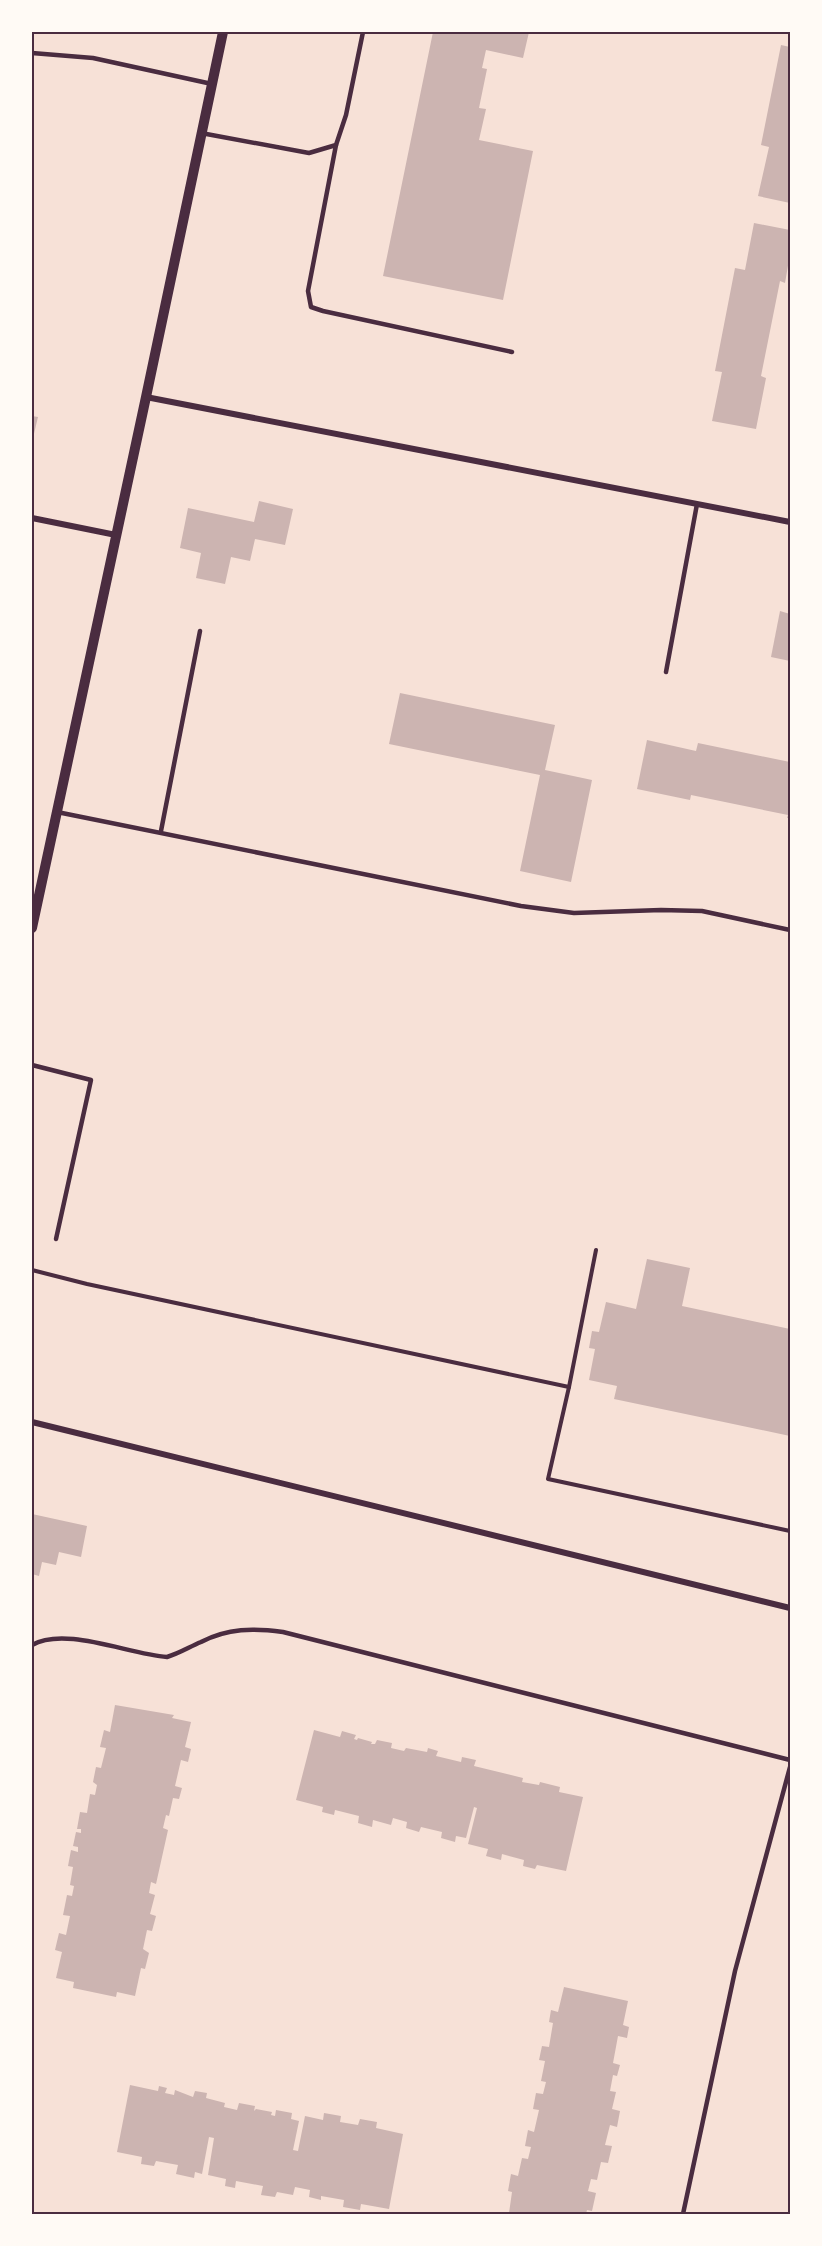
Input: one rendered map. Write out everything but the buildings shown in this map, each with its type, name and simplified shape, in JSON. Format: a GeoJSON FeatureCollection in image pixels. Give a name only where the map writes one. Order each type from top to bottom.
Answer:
{"type":"FeatureCollection","features":[{"type":"Feature","properties":{"kind":"street"},"geometry":{"type":"LineString","coordinates":[[32,928],[223,32]]}},
{"type":"Feature","properties":{"kind":"street"},"geometry":{"type":"LineString","coordinates":[[146,397],[790,522]]}},
{"type":"Feature","properties":{"kind":"street"},"geometry":{"type":"LineString","coordinates":[[32,518],[116,536]]}},
{"type":"Feature","properties":{"kind":"street"},"geometry":{"type":"LineString","coordinates":[[32,1422],[790,1608]]}},
{"type":"Feature","properties":{"kind":"lane"},"geometry":{"type":"LineString","coordinates":[[363,32],[346,116],[336,145],[308,291],[311,307],[323,312],[512,352]]}},
{"type":"Feature","properties":{"kind":"lane"},"geometry":{"type":"LineString","coordinates":[[32,53],[93,58],[212,84]]}},
{"type":"Feature","properties":{"kind":"lane"},"geometry":{"type":"LineString","coordinates":[[201,133],[309,153],[336,145]]}},
{"type":"Feature","properties":{"kind":"lane"},"geometry":{"type":"LineString","coordinates":[[666,672],[697,504]]}},
{"type":"Feature","properties":{"kind":"lane"},"geometry":{"type":"LineString","coordinates":[[161,831],[200,631]]}},
{"type":"Feature","properties":{"kind":"lane"},"geometry":{"type":"LineString","coordinates":[[57,812],[161,831],[521,906],[574,912],[702,911],[790,930]]}},
{"type":"Feature","properties":{"kind":"lane"},"geometry":{"type":"LineString","coordinates":[[32,1065],[91,1080],[56,1239]]}},
{"type":"Feature","properties":{"kind":"lane"},"geometry":{"type":"LineString","coordinates":[[32,1645],[49,1638],[68,1638],[167,1657],[182,1653],[220,1633],[238,1629],[252,1628],[283,1632],[790,1760]]}},
{"type":"Feature","properties":{"kind":"lane"},"geometry":{"type":"LineString","coordinates":[[684,2214],[735,1971],[790,1767]]}},
{"type":"Feature","properties":{"kind":"path"},"geometry":{"type":"LineString","coordinates":[[596,1250],[548,1479],[790,1531]]}},
{"type":"Feature","properties":{"kind":"path"},"geometry":{"type":"LineString","coordinates":[[32,1270],[87,1284],[569,1387]]}}]}
